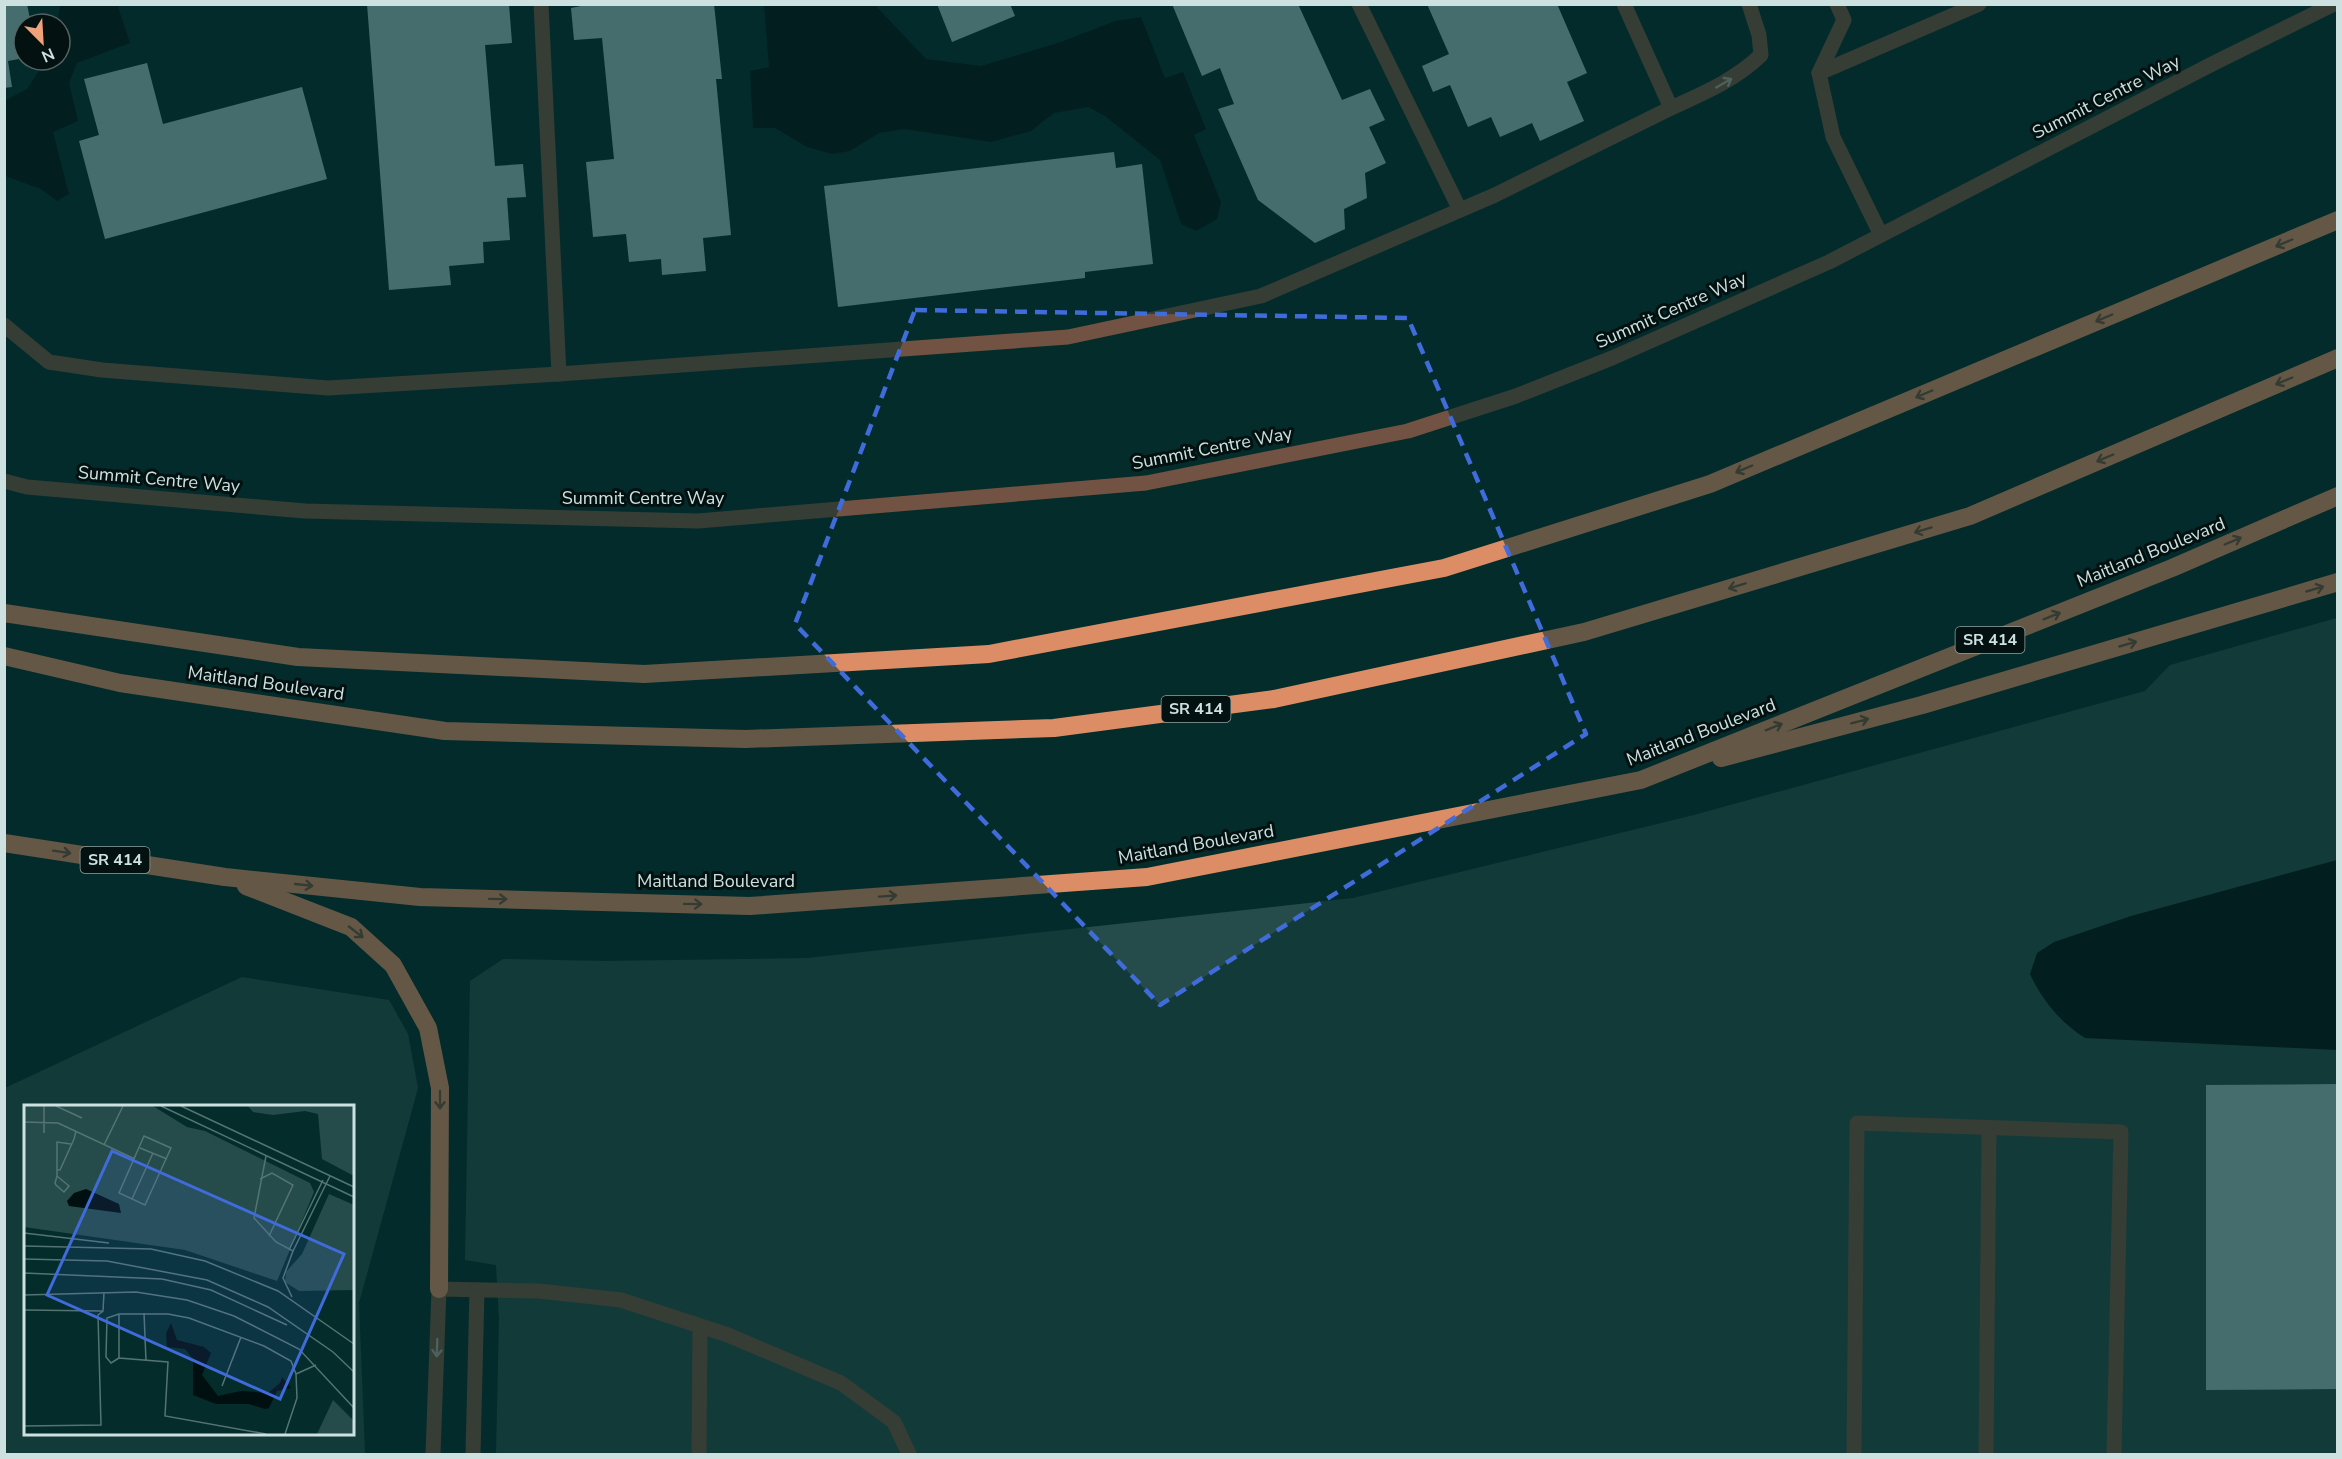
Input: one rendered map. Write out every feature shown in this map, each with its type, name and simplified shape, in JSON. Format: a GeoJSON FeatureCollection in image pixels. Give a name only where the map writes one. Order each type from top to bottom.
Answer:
{"type":"FeatureCollection","features":[{"type":"Feature","properties":{"kind":"highway"},"geometry":{"type":"LineString","coordinates":[[4,613],[298,657],[632,673],[989,654],[1444,568],[1710,484],[2337,220]]}},
{"type":"Feature","properties":{"kind":"highway","name":"Maitland Boulevard"},"geometry":{"type":"LineString","coordinates":[[4,656],[120,683],[446,731],[746,739],[1054,728],[1274,699],[1584,632],[1970,516],[2337,358]]}},
{"type":"Feature","properties":{"kind":"highway","name":"Maitland Boulevard"},"geometry":{"type":"LineString","coordinates":[[4,843],[225,877],[420,897],[762,905],[1147,877],[1641,780],[2172,568],[2337,496]]}},
{"type":"Feature","properties":{"kind":"highway"},"geometry":{"type":"LineString","coordinates":[[1641,780],[1922,705],[2337,582]]}},
{"type":"Feature","properties":{"kind":"highway"},"geometry":{"type":"LineString","coordinates":[[225,877],[351,927],[393,965],[428,1028],[440,1088],[439,1289]]}},
{"type":"Feature","properties":{"kind":"street"},"geometry":{"type":"LineString","coordinates":[[541,4],[559,374]]}},
{"type":"Feature","properties":{"kind":"street"},"geometry":{"type":"LineString","coordinates":[[1359,4],[1460,210]]}},
{"type":"Feature","properties":{"kind":"street"},"geometry":{"type":"LineString","coordinates":[[1624,4],[1671,108]]}},
{"type":"Feature","properties":{"kind":"street"},"geometry":{"type":"LineString","coordinates":[[4,325],[50,362],[102,370],[328,387],[559,374],[1068,338],[1261,296],[1460,210],[1671,108],[1746,70],[1761,55],[1759,35],[1749,4]]}},
{"type":"Feature","properties":{"kind":"street"},"geometry":{"type":"LineString","coordinates":[[1837,4],[1844,20],[1819,73],[1833,137],[1881,235]]}},
{"type":"Feature","properties":{"kind":"street"},"geometry":{"type":"LineString","coordinates":[[1819,73],[1979,4]]}},
{"type":"Feature","properties":{"kind":"street","name":"Summit Centre Way"},"geometry":{"type":"LineString","coordinates":[[4,481],[27,487],[305,511],[698,521],[1146,483],[1408,431],[1516,396],[1612,358],[1829,262],[2334,4]]}},
{"type":"Feature","properties":{"kind":"street"},"geometry":{"type":"LineString","coordinates":[[1854,1455],[1857,1123],[2121,1132],[2114,1455]]}},
{"type":"Feature","properties":{"kind":"street"},"geometry":{"type":"LineString","coordinates":[[1986,1455],[1989,1128]]}},
{"type":"Feature","properties":{"kind":"street"},"geometry":{"type":"LineString","coordinates":[[433,1455],[439,1289],[539,1291],[621,1300],[700,1326],[841,1383],[894,1422],[909,1455]]}},
{"type":"Feature","properties":{"kind":"street"},"geometry":{"type":"LineString","coordinates":[[473,1455],[477,1290]]}},
{"type":"Feature","properties":{"kind":"street"},"geometry":{"type":"LineString","coordinates":[[699,1455],[700,1326]]}},
{"type":"Feature","properties":{"kind":"highlighted area"},"geometry":{"type":"Polygon","coordinates":[[[915,310],[1408,318],[1586,734],[1160,1005],[795,624],[915,310]]]}},
{"type":"Feature","properties":{"kind":"shaded area"},"geometry":{"type":"Polygon","coordinates":[[[60,5],[122,5],[118,7],[130,43],[77,63],[69,83],[78,121],[53,132],[69,194],[57,201],[41,189],[5,176],[4,101],[27,89],[38,72],[72,72],[72,12],[59,12],[60,5]]]}},
{"type":"Feature","properties":{"kind":"shaded area"},"geometry":{"type":"Polygon","coordinates":[[[764,5],[875,5],[926,59],[981,66],[1061,42],[1115,21],[1141,17],[1165,78],[1183,72],[1206,129],[1194,135],[1221,202],[1217,219],[1196,231],[1181,224],[1160,160],[1105,116],[1088,107],[1054,113],[1031,131],[991,142],[904,129],[879,133],[850,151],[832,154],[807,147],[775,128],[753,128],[750,71],[769,67],[764,5]]]}},
{"type":"Feature","properties":{"kind":"shaded area"},"geometry":{"type":"Polygon","coordinates":[[[2337,618],[2337,1454],[496,1454],[499,1319],[496,1265],[465,1260],[470,981],[503,959],[604,961],[808,958],[1353,898],[1694,815],[2145,691],[2170,665],[2337,618]]]}},
{"type":"Feature","properties":{"kind":"shaded area"},"geometry":{"type":"Polygon","coordinates":[[[2337,860],[2337,1050],[2085,1038],[2053,1010],[2040,993],[2030,974],[2037,953],[2054,942],[2131,916],[2337,860]]]}},
{"type":"Feature","properties":{"kind":"shaded area"},"geometry":{"type":"Polygon","coordinates":[[[242,977],[389,1000],[408,1034],[418,1088],[359,1303],[365,1454],[5,1454],[5,1088],[242,977]]]}},
{"type":"Feature","properties":{"kind":"building"},"geometry":{"type":"Polygon","coordinates":[[[4,4],[27,4],[29,12],[12,12],[12,60],[8,61],[12,87],[4,88],[4,4]]]}},
{"type":"Feature","properties":{"kind":"building"},"geometry":{"type":"Polygon","coordinates":[[[367,4],[509,4],[512,43],[485,45],[495,166],[523,164],[526,197],[507,198],[510,240],[483,242],[484,263],[449,266],[451,285],[389,290],[367,4]]]}},
{"type":"Feature","properties":{"kind":"building"},"geometry":{"type":"Polygon","coordinates":[[[591,4],[714,4],[722,79],[716,79],[731,235],[703,238],[706,271],[662,275],[661,259],[629,262],[626,234],[593,237],[586,162],[614,159],[602,38],[574,40],[571,8],[591,4]]]}},
{"type":"Feature","properties":{"kind":"building"},"geometry":{"type":"Polygon","coordinates":[[[937,4],[1010,4],[1015,16],[952,42],[937,4]]]}},
{"type":"Feature","properties":{"kind":"building"},"geometry":{"type":"Polygon","coordinates":[[[1172,4],[1298,4],[1342,100],[1370,89],[1385,120],[1369,127],[1386,163],[1365,173],[1367,198],[1344,209],[1345,229],[1315,243],[1258,200],[1218,109],[1234,104],[1220,68],[1202,76],[1172,4]]]}},
{"type":"Feature","properties":{"kind":"building"},"geometry":{"type":"Polygon","coordinates":[[[1427,4],[1557,4],[1587,73],[1567,82],[1584,121],[1540,141],[1532,123],[1500,137],[1491,117],[1468,127],[1450,85],[1433,92],[1422,66],[1449,54],[1427,4]]]}},
{"type":"Feature","properties":{"kind":"building"},"geometry":{"type":"Polygon","coordinates":[[[147,63],[163,124],[302,87],[327,179],[105,239],[79,141],[99,135],[84,79],[147,63]]]}},
{"type":"Feature","properties":{"kind":"building"},"geometry":{"type":"Polygon","coordinates":[[[1114,152],[1116,168],[1142,164],[1153,264],[1085,272],[1085,278],[838,307],[824,186],[1114,152]]]}},
{"type":"Feature","properties":{"kind":"building"},"geometry":{"type":"Polygon","coordinates":[[[2338,1084],[2338,1389],[2206,1390],[2206,1085],[2338,1084]]]}}]}
